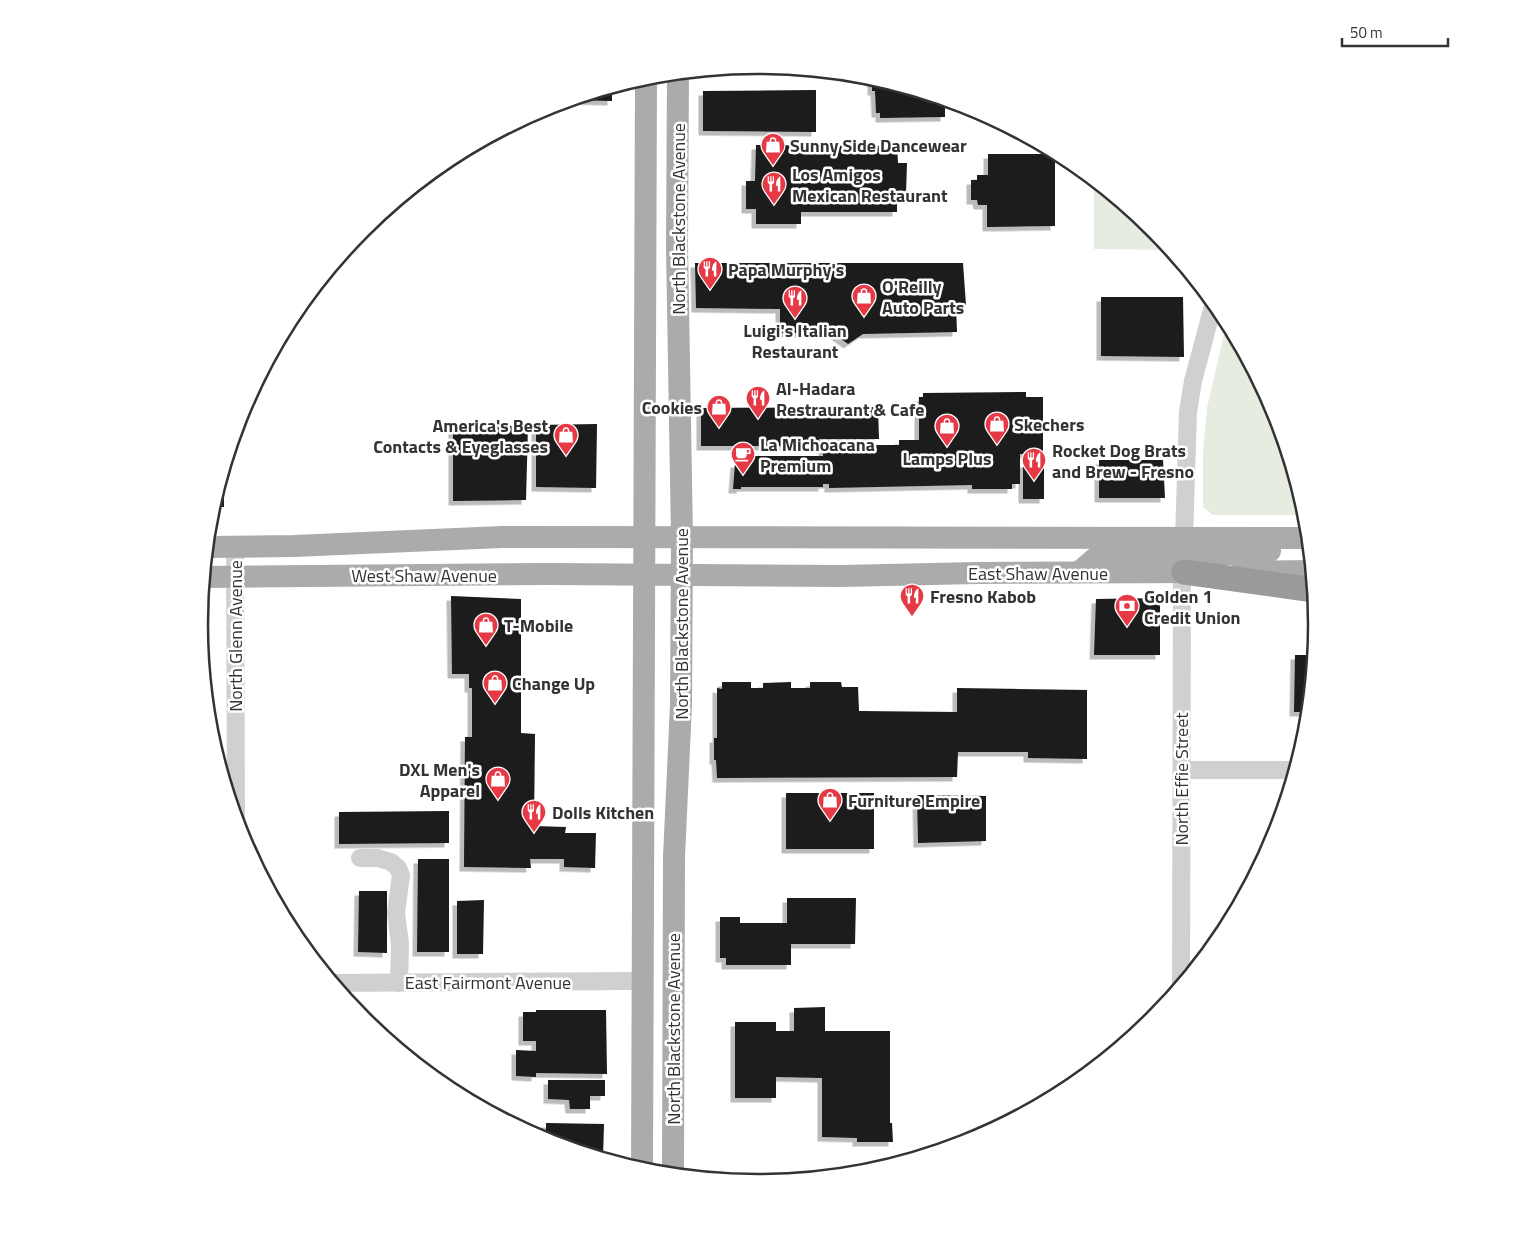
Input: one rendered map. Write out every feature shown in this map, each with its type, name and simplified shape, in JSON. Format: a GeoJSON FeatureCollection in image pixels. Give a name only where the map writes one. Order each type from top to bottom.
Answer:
{"type":"FeatureCollection","features":[{"type":"Feature","properties":{"kind":"highway"},"geometry":{"type":"LineString","coordinates":[[1183,572],[1308,589]]}},
{"type":"Feature","properties":{"kind":"main road","name":"North Blackstone Avenue"},"geometry":{"type":"LineString","coordinates":[[673,1168],[674,857],[681,705],[682,574],[677,246],[678,80]]}},
{"type":"Feature","properties":{"kind":"main road","name":"North Blackstone Avenue"},"geometry":{"type":"LineString","coordinates":[[642,1162],[646,85]]}},
{"type":"Feature","properties":{"kind":"main road","name":"West Shaw Avenue"},"geometry":{"type":"LineString","coordinates":[[214,547],[341,544],[465,538],[644,538]]}},
{"type":"Feature","properties":{"kind":"main road","name":"East Shaw Avenue"},"geometry":{"type":"LineString","coordinates":[[644,538],[1302,538]]}},
{"type":"Feature","properties":{"kind":"main road"},"geometry":{"type":"LineString","coordinates":[[1079,572],[1098,556],[1176,554],[1184,539]]}},
{"type":"Feature","properties":{"kind":"main road"},"geometry":{"type":"LineString","coordinates":[[1183,572],[1186,563],[1200,555],[1246,554],[1303,547]]}},
{"type":"Feature","properties":{"kind":"main road","name":"East Shaw Avenue"},"geometry":{"type":"LineString","coordinates":[[644,575],[841,576],[1306,571]]}},
{"type":"Feature","properties":{"kind":"main road","name":"West Shaw Avenue"},"geometry":{"type":"LineString","coordinates":[[210,577],[644,575]]}},
{"type":"Feature","properties":{"kind":"main road"},"geometry":{"type":"LineString","coordinates":[[643,803],[657,831],[657,965],[660,973],[674,980]]}},
{"type":"Feature","properties":{"kind":"main road"},"geometry":{"type":"LineString","coordinates":[[642,981],[653,989],[658,999],[659,1083],[673,1100]]}},
{"type":"Feature","properties":{"kind":"street"},"geometry":{"type":"LineString","coordinates":[[1184,539],[1188,412],[1192,381],[1211,312]]}},
{"type":"Feature","properties":{"kind":"street","name":"North Glenn Avenue"},"geometry":{"type":"LineString","coordinates":[[235,546],[236,797]]}},
{"type":"Feature","properties":{"kind":"street","name":"North Effie Street"},"geometry":{"type":"LineString","coordinates":[[1180,977],[1183,572]]}},
{"type":"Feature","properties":{"kind":"street"},"geometry":{"type":"LineString","coordinates":[[1182,770],[1289,770]]}},
{"type":"Feature","properties":{"kind":"street"},"geometry":{"type":"LineString","coordinates":[[360,858],[378,858],[391,862],[398,868],[401,875],[396,913],[400,944],[399,983]]}},
{"type":"Feature","properties":{"kind":"street","name":"East Fairmont Avenue"},"geometry":{"type":"LineString","coordinates":[[342,983],[642,981]]}},
{"type":"Feature","properties":{"kind":"shaded area"},"geometry":{"type":"Polygon","coordinates":[[[1094,188],[1121,210],[1162,250],[1094,249],[1094,188]]]}},
{"type":"Feature","properties":{"kind":"shaded area"},"geometry":{"type":"Polygon","coordinates":[[[1225,332],[1252,381],[1267,413],[1280,447],[1298,515],[1213,515],[1203,507],[1203,453],[1207,408],[1225,332]]]}},
{"type":"Feature","properties":{"kind":"building"},"geometry":{"type":"Polygon","coordinates":[[[872,85],[935,103],[945,107],[945,117],[880,118],[880,113],[876,113],[875,91],[872,91],[872,85]]]}},
{"type":"Feature","properties":{"kind":"building"},"geometry":{"type":"Polygon","coordinates":[[[816,90],[816,132],[703,131],[703,91],[816,90]]]}},
{"type":"Feature","properties":{"kind":"building"},"geometry":{"type":"Polygon","coordinates":[[[612,93],[612,101],[590,100],[612,93]]]}},
{"type":"Feature","properties":{"kind":"building"},"geometry":{"type":"Polygon","coordinates":[[[756,145],[897,146],[898,163],[907,163],[906,194],[897,194],[897,212],[801,212],[801,224],[756,224],[756,209],[746,209],[746,181],[755,181],[756,145]]]}},
{"type":"Feature","properties":{"kind":"building"},"geometry":{"type":"Polygon","coordinates":[[[988,154],[1045,154],[1055,160],[1055,226],[987,227],[987,205],[978,205],[977,200],[971,200],[971,180],[977,180],[977,175],[988,175],[988,154]]]}},
{"type":"Feature","properties":{"kind":"building"},"geometry":{"type":"Polygon","coordinates":[[[695,263],[963,263],[966,305],[956,306],[957,332],[863,334],[848,344],[833,333],[780,333],[780,309],[696,308],[695,263]]]}},
{"type":"Feature","properties":{"kind":"building"},"geometry":{"type":"Polygon","coordinates":[[[1101,297],[1183,297],[1184,357],[1101,356],[1101,297]]]}},
{"type":"Feature","properties":{"kind":"building"},"geometry":{"type":"Polygon","coordinates":[[[1026,392],[1026,397],[1043,397],[1043,454],[1020,454],[1020,484],[1012,484],[1012,489],[972,489],[972,485],[829,488],[829,484],[823,484],[823,487],[741,487],[741,489],[733,489],[735,463],[741,463],[741,456],[823,456],[823,445],[899,445],[899,440],[919,440],[919,397],[923,397],[923,393],[1026,392]]]}},
{"type":"Feature","properties":{"kind":"building"},"geometry":{"type":"Polygon","coordinates":[[[878,407],[879,439],[819,439],[819,446],[701,446],[701,408],[878,407]]]}},
{"type":"Feature","properties":{"kind":"building","name":"America's Best Contacts & Eyeglasses"},"geometry":{"type":"Polygon","coordinates":[[[597,424],[596,488],[536,487],[536,425],[597,424]]]}},
{"type":"Feature","properties":{"kind":"building"},"geometry":{"type":"Polygon","coordinates":[[[453,425],[528,426],[526,500],[453,501],[453,425]]]}},
{"type":"Feature","properties":{"kind":"building"},"geometry":{"type":"Polygon","coordinates":[[[1099,460],[1163,460],[1165,498],[1099,498],[1099,460]]]}},
{"type":"Feature","properties":{"kind":"building"},"geometry":{"type":"Polygon","coordinates":[[[1023,463],[1044,463],[1044,499],[1023,499],[1023,463]]]}},
{"type":"Feature","properties":{"kind":"building"},"geometry":{"type":"Polygon","coordinates":[[[224,495],[224,507],[221,507],[224,495]]]}},
{"type":"Feature","properties":{"kind":"building"},"geometry":{"type":"Polygon","coordinates":[[[451,596],[521,599],[521,733],[535,734],[534,826],[566,827],[565,833],[596,833],[595,868],[564,867],[564,859],[530,859],[531,868],[464,867],[465,737],[472,737],[472,688],[469,688],[469,674],[452,674],[451,596]]]}},
{"type":"Feature","properties":{"kind":"building","name":"Golden 1 Credit Union"},"geometry":{"type":"Polygon","coordinates":[[[1160,598],[1160,655],[1094,655],[1096,599],[1160,598]]]}},
{"type":"Feature","properties":{"kind":"building"},"geometry":{"type":"Polygon","coordinates":[[[1295,655],[1308,655],[1301,712],[1294,712],[1295,655]]]}},
{"type":"Feature","properties":{"kind":"building"},"geometry":{"type":"Polygon","coordinates":[[[722,682],[751,682],[751,688],[763,688],[763,683],[791,682],[791,688],[810,688],[810,682],[841,682],[842,687],[858,687],[859,711],[957,712],[957,688],[1087,690],[1087,759],[1028,758],[1028,752],[958,752],[957,777],[717,778],[716,760],[714,760],[714,738],[717,738],[717,688],[722,689],[722,682]]]}},
{"type":"Feature","properties":{"kind":"building","name":"Furniture Empire"},"geometry":{"type":"Polygon","coordinates":[[[786,793],[874,793],[874,849],[786,849],[786,793]]]}},
{"type":"Feature","properties":{"kind":"building"},"geometry":{"type":"Polygon","coordinates":[[[917,795],[986,796],[986,841],[918,843],[917,795]]]}},
{"type":"Feature","properties":{"kind":"building"},"geometry":{"type":"Polygon","coordinates":[[[449,811],[449,843],[339,844],[339,812],[449,811]]]}},
{"type":"Feature","properties":{"kind":"building"},"geometry":{"type":"Polygon","coordinates":[[[418,859],[449,859],[449,952],[417,952],[418,859]]]}},
{"type":"Feature","properties":{"kind":"building"},"geometry":{"type":"Polygon","coordinates":[[[359,891],[387,891],[387,953],[358,952],[359,891]]]}},
{"type":"Feature","properties":{"kind":"building"},"geometry":{"type":"Polygon","coordinates":[[[787,898],[856,898],[855,944],[791,944],[791,965],[726,965],[726,958],[720,958],[720,917],[740,917],[740,923],[787,923],[787,898]]]}},
{"type":"Feature","properties":{"kind":"building"},"geometry":{"type":"Polygon","coordinates":[[[484,900],[483,954],[457,954],[457,901],[484,900]]]}},
{"type":"Feature","properties":{"kind":"building"},"geometry":{"type":"Polygon","coordinates":[[[825,1007],[825,1031],[890,1031],[890,1123],[892,1123],[893,1142],[857,1142],[857,1138],[822,1137],[822,1078],[776,1077],[776,1098],[735,1098],[735,1022],[776,1022],[776,1031],[794,1031],[794,1008],[825,1007]]]}},
{"type":"Feature","properties":{"kind":"building"},"geometry":{"type":"Polygon","coordinates":[[[536,1010],[606,1010],[607,1074],[536,1073],[536,1077],[516,1076],[516,1050],[536,1051],[536,1041],[523,1041],[523,1012],[536,1012],[536,1010]]]}},
{"type":"Feature","properties":{"kind":"building"},"geometry":{"type":"Polygon","coordinates":[[[548,1080],[605,1080],[605,1096],[590,1096],[590,1109],[570,1109],[569,1100],[548,1099],[548,1080]]]}},
{"type":"Feature","properties":{"kind":"building"},"geometry":{"type":"Polygon","coordinates":[[[546,1123],[604,1124],[603,1152],[582,1145],[546,1131],[546,1123]]]}},
{"type":"Feature","properties":{"kind":"place","name":"Sunny Side Dancewear"},"geometry":{"type":"Point","coordinates":[773,166]}},
{"type":"Feature","properties":{"kind":"place","name":"Los Amigos Mexican Restaurant"},"geometry":{"type":"Point","coordinates":[774,205]}},
{"type":"Feature","properties":{"kind":"place","name":"Papa Murphy's"},"geometry":{"type":"Point","coordinates":[710,290]}},
{"type":"Feature","properties":{"kind":"place","name":"O'Reilly Auto Parts"},"geometry":{"type":"Point","coordinates":[864,317]}},
{"type":"Feature","properties":{"kind":"place","name":"Luigi's Italian Restaurant"},"geometry":{"type":"Point","coordinates":[795,319]}},
{"type":"Feature","properties":{"kind":"place","name":"Al-Hadara Restraurant & Cafe"},"geometry":{"type":"Point","coordinates":[758,419]}},
{"type":"Feature","properties":{"kind":"place","name":"Cookies"},"geometry":{"type":"Point","coordinates":[719,428]}},
{"type":"Feature","properties":{"kind":"place","name":"Skechers"},"geometry":{"type":"Point","coordinates":[997,445]}},
{"type":"Feature","properties":{"kind":"place","name":"Lamps Plus"},"geometry":{"type":"Point","coordinates":[947,447]}},
{"type":"Feature","properties":{"kind":"place","name":"America's Best Contacts & Eyeglasses"},"geometry":{"type":"Point","coordinates":[566,456]}},
{"type":"Feature","properties":{"kind":"place","name":"La Michoacana Premium"},"geometry":{"type":"Point","coordinates":[743,475]}},
{"type":"Feature","properties":{"kind":"place","name":"Rocket Dog Brats and Brew - Fresno"},"geometry":{"type":"Point","coordinates":[1034,481]}},
{"type":"Feature","properties":{"kind":"place","name":"Fresno Kabob"},"geometry":{"type":"Point","coordinates":[912,617]}},
{"type":"Feature","properties":{"kind":"place","name":"Golden 1 Credit Union"},"geometry":{"type":"Point","coordinates":[1127,627]}},
{"type":"Feature","properties":{"kind":"place","name":"T-Mobile"},"geometry":{"type":"Point","coordinates":[486,646]}},
{"type":"Feature","properties":{"kind":"place","name":"Change Up"},"geometry":{"type":"Point","coordinates":[495,704]}},
{"type":"Feature","properties":{"kind":"place","name":"DXL Men's Apparel"},"geometry":{"type":"Point","coordinates":[498,800]}},
{"type":"Feature","properties":{"kind":"place","name":"Furniture Empire"},"geometry":{"type":"Point","coordinates":[830,821]}},
{"type":"Feature","properties":{"kind":"place","name":"Dolls Kitchen"},"geometry":{"type":"Point","coordinates":[534,833]}}]}
